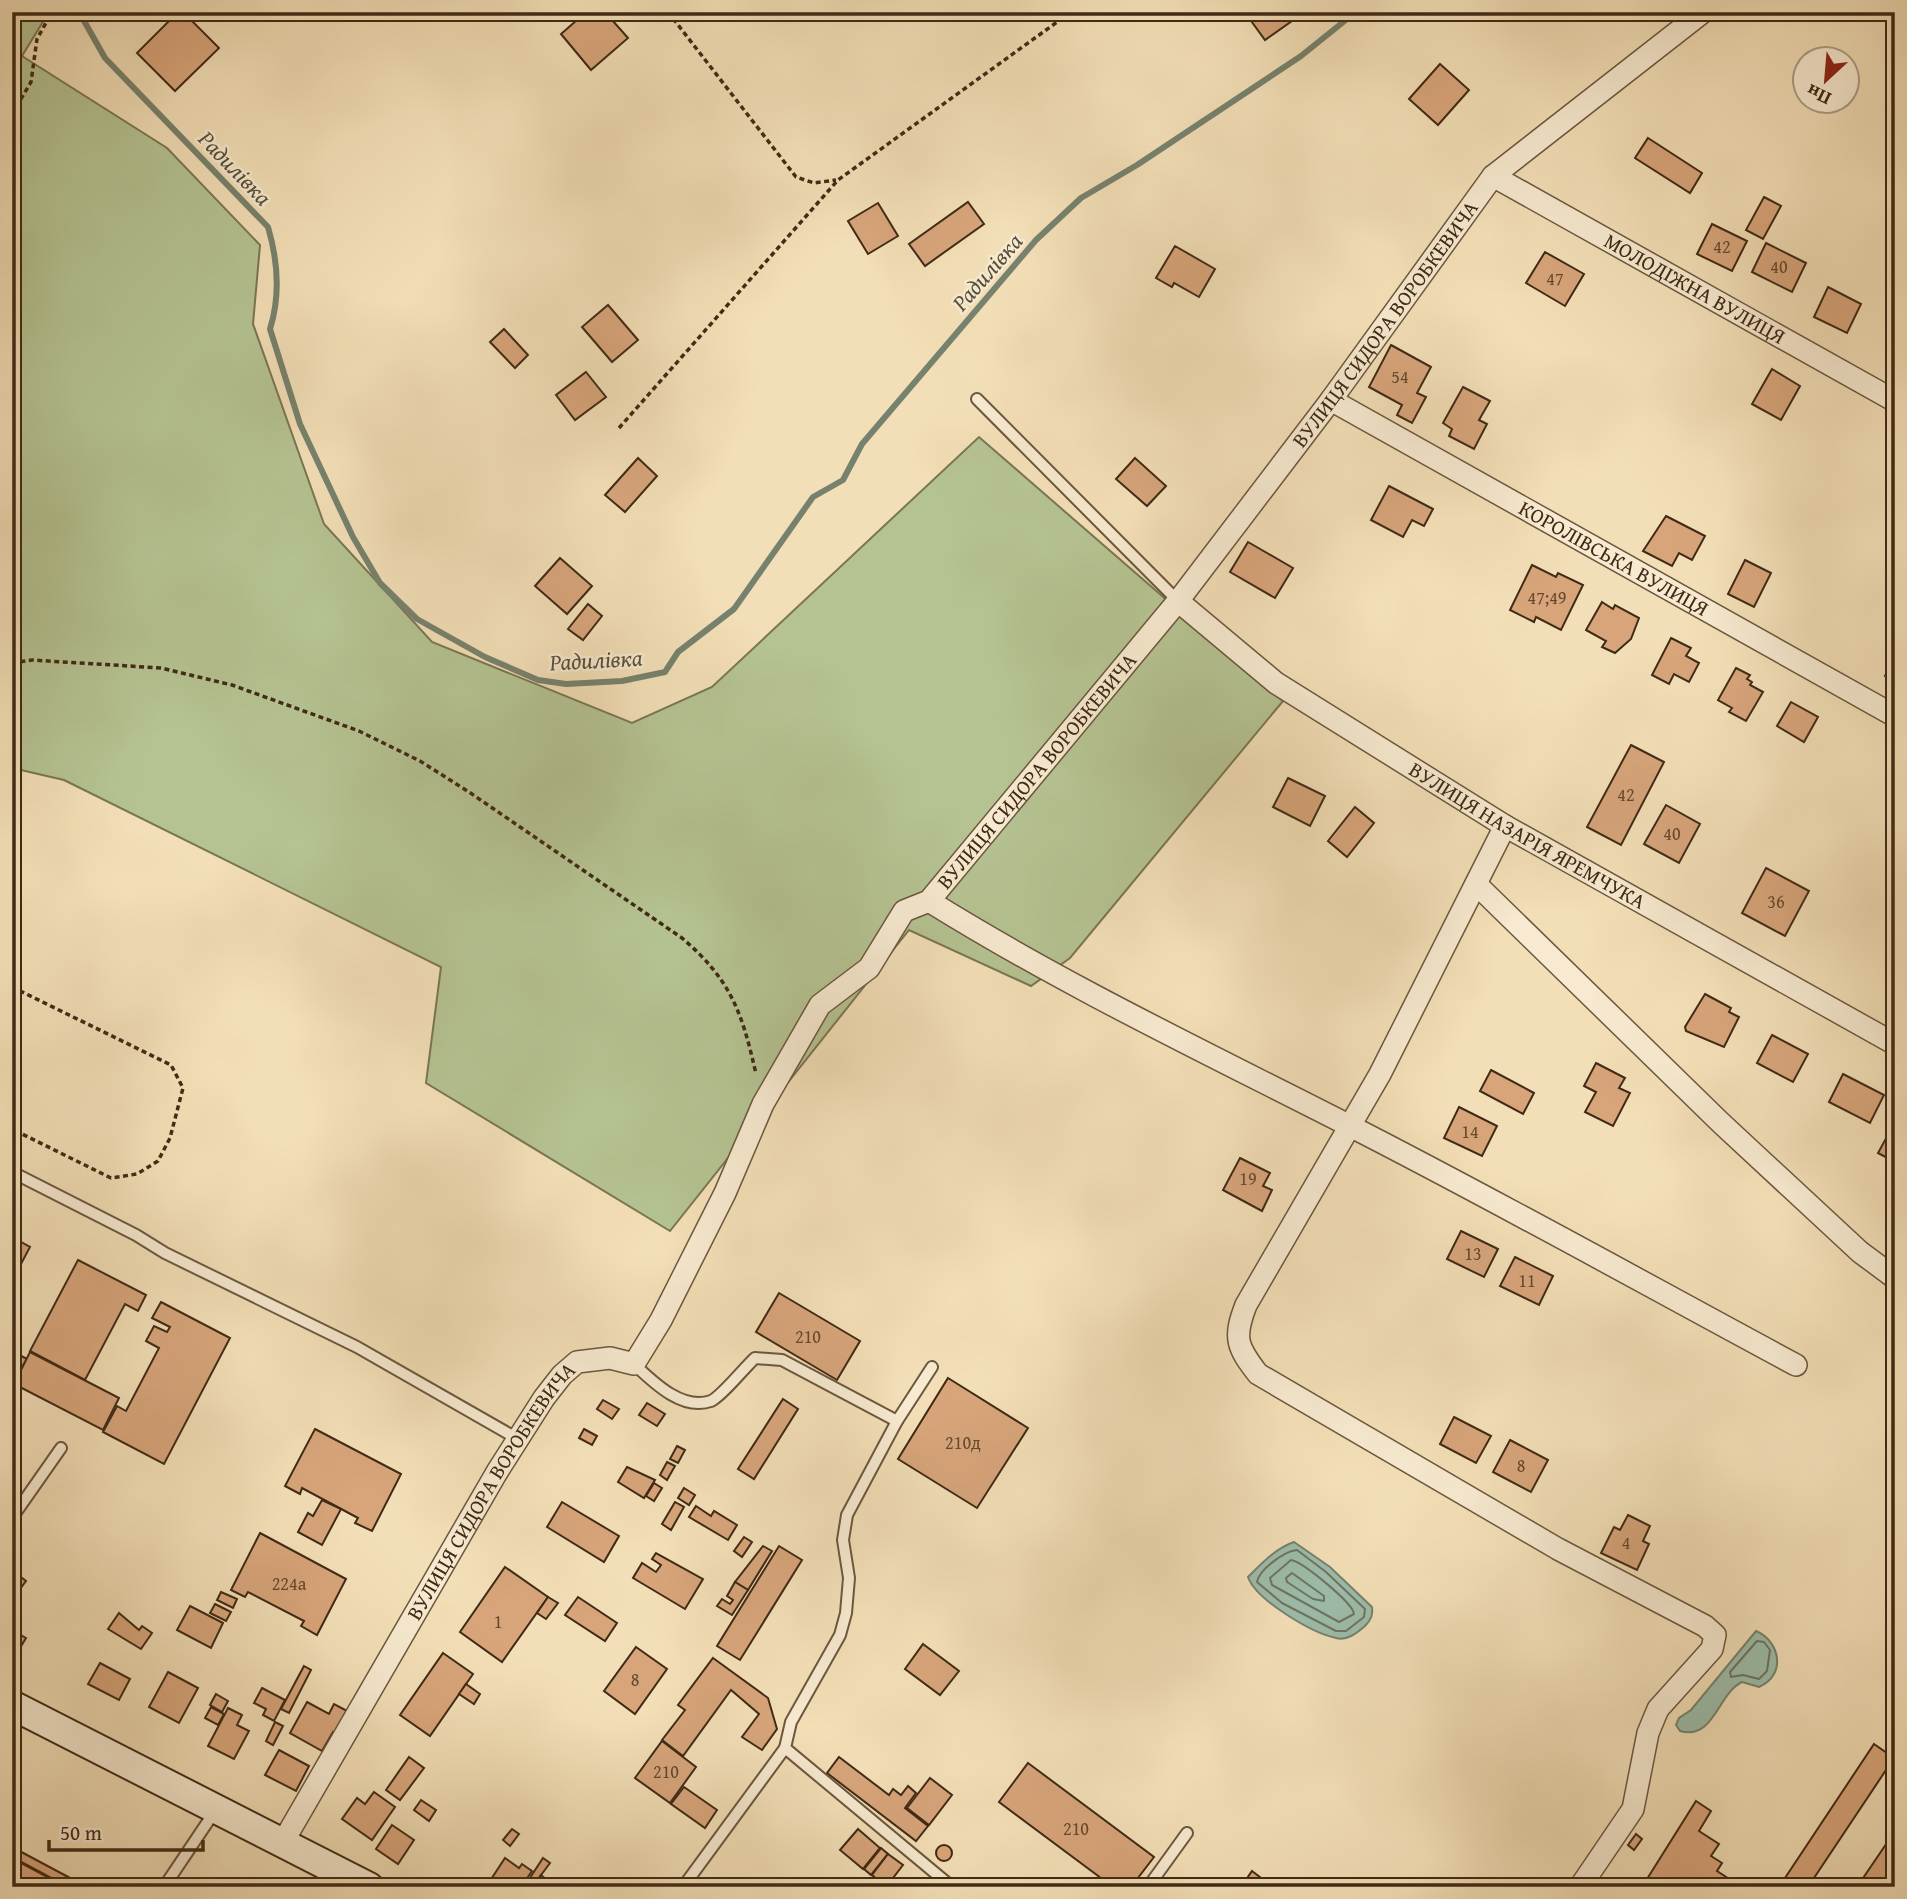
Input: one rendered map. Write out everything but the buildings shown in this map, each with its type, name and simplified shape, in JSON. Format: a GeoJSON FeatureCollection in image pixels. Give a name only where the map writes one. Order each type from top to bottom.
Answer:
{"type":"FeatureCollection","features":[{"type":"Feature","properties":{"kind":"main road"},"geometry":{"type":"LineString","coordinates":[[14,1708],[217,1808],[369,1887]]}},
{"type":"Feature","properties":{"kind":"street","name":"ВУЛИЦЯ СИДОРА ВОРОБКЕВИЧА"},"geometry":{"type":"LineString","coordinates":[[283,1842],[518,1439],[562,1375],[577,1362],[610,1359],[634,1364],[661,1320],[725,1193],[763,1104],[821,1005],[869,968],[904,911],[929,901],[1178,601],[1331,400],[1493,176],[1703,12]]}},
{"type":"Feature","properties":{"kind":"street","name":"МОЛОДІЖНА ВУЛИЦЯ"},"geometry":{"type":"LineString","coordinates":[[1493,176],[1895,401]]}},
{"type":"Feature","properties":{"kind":"street","name":"КОРОЛІВСЬКА ВУЛИЦЯ"},"geometry":{"type":"LineString","coordinates":[[1331,400],[1895,716]]}},
{"type":"Feature","properties":{"kind":"street","name":"ВУЛИЦЯ НАЗАРІЯ ЯРЕМЧУКА"},"geometry":{"type":"LineString","coordinates":[[1178,601],[1276,682],[1505,826],[1895,1044]]}},
{"type":"Feature","properties":{"kind":"street"},"geometry":{"type":"LineString","coordinates":[[1505,826],[1380,1074],[1246,1305],[1237,1327],[1240,1351],[1258,1374],[1558,1549],[1705,1626],[1715,1635],[1712,1650],[1658,1709],[1648,1733],[1633,1809],[1580,1887]]}},
{"type":"Feature","properties":{"kind":"street"},"geometry":{"type":"LineString","coordinates":[[1476,884],[1721,1123],[1860,1252],[1895,1278]]}},
{"type":"Feature","properties":{"kind":"street"},"geometry":{"type":"LineString","coordinates":[[929,901],[1008,950],[1168,1036],[1349,1126],[1796,1365]]}},
{"type":"Feature","properties":{"kind":"lane"},"geometry":{"type":"LineString","coordinates":[[977,399],[1178,601]]}},
{"type":"Feature","properties":{"kind":"lane"},"geometry":{"type":"LineString","coordinates":[[12,1172],[136,1235],[165,1253],[357,1347],[518,1439]]}},
{"type":"Feature","properties":{"kind":"lane"},"geometry":{"type":"LineString","coordinates":[[634,1364],[659,1388],[691,1403],[713,1401],[755,1358],[782,1360],[897,1421]]}},
{"type":"Feature","properties":{"kind":"lane"},"geometry":{"type":"LineString","coordinates":[[683,1887],[785,1748],[795,1713],[840,1634],[846,1613],[849,1578],[843,1540],[847,1515],[897,1421],[932,1367]]}},
{"type":"Feature","properties":{"kind":"lane"},"geometry":{"type":"LineString","coordinates":[[12,1518],[61,1448]]}},
{"type":"Feature","properties":{"kind":"lane"},"geometry":{"type":"LineString","coordinates":[[785,1748],[952,1887]]}},
{"type":"Feature","properties":{"kind":"lane"},"geometry":{"type":"LineString","coordinates":[[164,1887],[217,1808]]}},
{"type":"Feature","properties":{"kind":"lane"},"geometry":{"type":"LineString","coordinates":[[1148,1887],[1186,1833]]}},
{"type":"Feature","properties":{"kind":"path"},"geometry":{"type":"LineString","coordinates":[[12,114],[31,82],[37,39],[52,12]]}},
{"type":"Feature","properties":{"kind":"path"},"geometry":{"type":"LineString","coordinates":[[668,12],[796,177],[814,183],[838,180]]}},
{"type":"Feature","properties":{"kind":"path"},"geometry":{"type":"LineString","coordinates":[[619,428],[838,180],[1071,12]]}},
{"type":"Feature","properties":{"kind":"path"},"geometry":{"type":"LineString","coordinates":[[12,663],[32,660],[161,668],[232,685],[359,732],[420,761],[682,938],[709,961],[744,1021],[763,1104]]}},
{"type":"Feature","properties":{"kind":"path"},"geometry":{"type":"LineString","coordinates":[[12,987],[171,1065],[183,1088],[170,1138],[158,1161],[137,1174],[111,1178],[12,1129]]}},
{"type":"Feature","properties":{"kind":"shaded area"},"geometry":{"type":"Polygon","coordinates":[[[12,12],[49,12],[22,56],[167,148],[260,245],[253,324],[324,524],[432,642],[632,723],[712,687],[979,437],[1283,701],[1070,958],[1031,986],[909,930],[670,1231],[426,1083],[441,967],[64,780],[12,768],[12,12]]]}},
{"type":"Feature","properties":{"kind":"water"},"geometry":{"type":"Polygon","coordinates":[[[1294,1542],[1330,1567],[1372,1607],[1369,1622],[1355,1634],[1340,1639],[1313,1630],[1273,1605],[1253,1586],[1248,1577],[1275,1552],[1294,1542]]]}},
{"type":"Feature","properties":{"kind":"water"},"geometry":{"type":"Polygon","coordinates":[[[1756,1631],[1771,1642],[1775,1650],[1777,1667],[1774,1675],[1759,1687],[1742,1682],[1727,1696],[1701,1729],[1680,1731],[1676,1725],[1679,1718],[1691,1710],[1756,1631]]]}},
{"type":"Feature","properties":{"kind":"waterway","name":"Радилівка"},"geometry":{"type":"LineString","coordinates":[[79,12],[105,58],[268,227],[277,278],[276,303],[270,329],[300,424],[353,537],[380,583],[417,619],[485,657],[538,680],[566,684],[622,681],[665,672],[678,652],[734,609],[813,497],[843,480],[862,444],[1036,240],[1081,198],[1137,165],[1301,56],[1347,19],[1361,12]]}}]}
